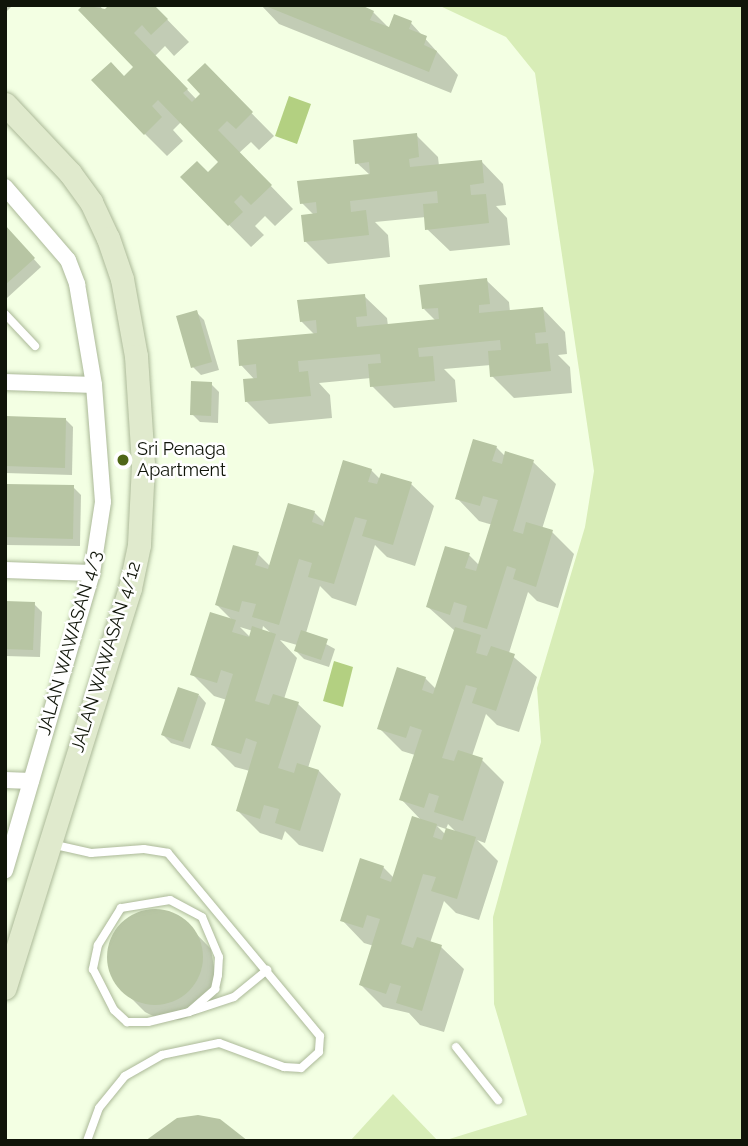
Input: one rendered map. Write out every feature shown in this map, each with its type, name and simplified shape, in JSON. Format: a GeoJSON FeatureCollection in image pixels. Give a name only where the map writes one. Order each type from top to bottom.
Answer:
{"type":"FeatureCollection","features":[{"type":"Feature","properties":{"kind":"street","name":"JALAN WAWASAN 4/12"},"geometry":{"type":"LineString","coordinates":[[5,104],[70,173],[92,202],[108,238],[130,314],[140,407],[139,545],[130,588],[5,988]]}},
{"type":"Feature","properties":{"kind":"street","name":"JALAN WAWASAN 4/3"},"geometry":{"type":"LineString","coordinates":[[5,187],[68,260],[88,332],[103,502],[92,573],[5,870]]}},
{"type":"Feature","properties":{"kind":"street"},"geometry":{"type":"LineString","coordinates":[[5,382],[94,385]]}},
{"type":"Feature","properties":{"kind":"street"},"geometry":{"type":"LineString","coordinates":[[5,570],[92,573]]}},
{"type":"Feature","properties":{"kind":"street"},"geometry":{"type":"LineString","coordinates":[[5,780],[31,781]]}},
{"type":"Feature","properties":{"kind":"lane"},"geometry":{"type":"LineString","coordinates":[[5,314],[35,346]]}},
{"type":"Feature","properties":{"kind":"lane"},"geometry":{"type":"LineString","coordinates":[[48,844],[90,853],[144,849],[168,853],[320,1036],[319,1052],[301,1068],[284,1067],[219,1043],[162,1055],[125,1076],[99,1108],[87,1141]]}},
{"type":"Feature","properties":{"kind":"lane"},"geometry":{"type":"LineString","coordinates":[[189,1012],[215,989],[218,975],[219,957],[202,916],[170,900],[121,908],[98,945],[93,969],[114,1010],[127,1022],[189,1012],[234,997],[267,970]]}},
{"type":"Feature","properties":{"kind":"lane"},"geometry":{"type":"LineString","coordinates":[[456,1046],[498,1100]]}},
{"type":"Feature","properties":{"kind":"shaded area"},"geometry":{"type":"Polygon","coordinates":[[[438,5],[743,5],[743,1141],[443,1141],[527,1115],[494,1004],[493,917],[541,742],[537,688],[585,527],[594,471],[535,73],[506,37],[438,5]]]}},
{"type":"Feature","properties":{"kind":"shaded area"},"geometry":{"type":"Polygon","coordinates":[[[289,96],[311,104],[297,144],[275,136],[289,96]]]}},
{"type":"Feature","properties":{"kind":"shaded area"},"geometry":{"type":"Polygon","coordinates":[[[334,661],[353,667],[343,707],[323,701],[334,661]]]}},
{"type":"Feature","properties":{"kind":"shaded area"},"geometry":{"type":"Polygon","coordinates":[[[393,1094],[438,1141],[350,1141],[393,1094]]]}},
{"type":"Feature","properties":{"kind":"building"},"geometry":{"type":"Polygon","coordinates":[[[83,5],[105,9],[109,5],[154,5],[168,19],[151,35],[142,25],[134,33],[188,89],[183,93],[192,102],[200,94],[187,80],[205,63],[253,112],[236,129],[227,121],[218,130],[272,185],[251,205],[241,195],[234,202],[243,212],[228,226],[180,177],[197,161],[208,172],[218,162],[158,100],[152,106],[162,117],[144,135],[91,80],[111,62],[124,76],[133,67],[78,10],[83,5]]]}},
{"type":"Feature","properties":{"kind":"building"},"geometry":{"type":"Polygon","coordinates":[[[263,5],[361,5],[374,11],[370,20],[389,27],[394,14],[412,21],[409,29],[427,36],[424,45],[437,51],[429,72],[263,5]]]}},
{"type":"Feature","properties":{"kind":"building"},"geometry":{"type":"Polygon","coordinates":[[[417,133],[419,157],[409,159],[410,167],[482,160],[484,183],[470,185],[471,195],[486,194],[489,223],[425,230],[423,204],[438,203],[437,191],[350,201],[351,212],[366,210],[369,235],[304,242],[301,215],[317,213],[316,202],[300,204],[297,181],[370,174],[369,162],[355,164],[353,140],[417,133]]]}},
{"type":"Feature","properties":{"kind":"building"},"geometry":{"type":"Polygon","coordinates":[[[5,225],[35,258],[5,285],[5,225]]]}},
{"type":"Feature","properties":{"kind":"building"},"geometry":{"type":"Polygon","coordinates":[[[487,278],[490,304],[479,305],[479,313],[543,307],[546,332],[535,333],[536,344],[548,343],[551,371],[490,377],[488,351],[501,350],[500,340],[418,348],[419,357],[433,356],[435,381],[370,387],[368,364],[381,363],[380,354],[298,361],[299,372],[308,371],[311,396],[245,402],[243,379],[257,378],[256,364],[239,366],[237,340],[317,333],[316,320],[300,322],[297,300],[365,294],[367,316],[356,317],[357,327],[439,319],[438,308],[422,309],[419,285],[487,278]]]}},
{"type":"Feature","properties":{"kind":"building"},"geometry":{"type":"Polygon","coordinates":[[[197,310],[212,362],[191,368],[176,316],[197,310]]]}},
{"type":"Feature","properties":{"kind":"building"},"geometry":{"type":"Polygon","coordinates":[[[191,381],[212,382],[211,416],[190,415],[191,381]]]}},
{"type":"Feature","properties":{"kind":"building"},"geometry":{"type":"Polygon","coordinates":[[[5,416],[66,418],[65,468],[5,466],[5,416]]]}},
{"type":"Feature","properties":{"kind":"building"},"geometry":{"type":"Polygon","coordinates":[[[473,439],[497,446],[492,461],[502,464],[505,451],[534,460],[513,531],[523,534],[526,522],[553,530],[536,587],[513,579],[516,569],[507,566],[487,629],[463,622],[467,606],[454,602],[450,615],[426,607],[445,546],[470,553],[465,568],[476,571],[498,500],[483,496],[480,506],[455,499],[473,439]]]}},
{"type":"Feature","properties":{"kind":"building"},"geometry":{"type":"Polygon","coordinates":[[[343,460],[372,469],[368,482],[377,484],[381,473],[412,482],[393,545],[362,536],[367,520],[355,517],[334,584],[308,577],[312,563],[299,559],[279,625],[252,617],[256,604],[242,601],[239,612],[215,605],[233,545],[259,552],[255,565],[268,569],[288,503],[315,511],[312,522],[323,526],[343,460]]]}},
{"type":"Feature","properties":{"kind":"building"},"geometry":{"type":"Polygon","coordinates":[[[5,484],[74,485],[73,539],[5,537],[5,484]]]}},
{"type":"Feature","properties":{"kind":"building"},"geometry":{"type":"Polygon","coordinates":[[[5,601],[35,602],[33,650],[5,649],[5,601]]]}},
{"type":"Feature","properties":{"kind":"building"},"geometry":{"type":"Polygon","coordinates":[[[210,612],[236,620],[232,632],[249,637],[252,626],[276,634],[255,701],[269,705],[273,694],[299,702],[278,768],[294,773],[297,763],[319,770],[300,831],[275,823],[279,809],[264,805],[260,819],[236,811],[257,742],[246,738],[241,754],[211,745],[233,674],[221,670],[217,683],[190,675],[210,612]]]}},
{"type":"Feature","properties":{"kind":"building"},"geometry":{"type":"Polygon","coordinates":[[[455,627],[481,635],[476,653],[487,656],[491,646],[515,654],[496,711],[472,703],[477,688],[466,685],[442,758],[454,761],[458,750],[483,758],[463,821],[434,812],[439,796],[429,793],[424,808],[399,800],[422,730],[410,726],[406,738],[377,729],[397,667],[426,677],[422,690],[433,694],[455,627]]]}},
{"type":"Feature","properties":{"kind":"building"},"geometry":{"type":"Polygon","coordinates":[[[301,630],[328,639],[321,660],[294,651],[301,630]]]}},
{"type":"Feature","properties":{"kind":"building"},"geometry":{"type":"Polygon","coordinates":[[[178,687],[199,694],[183,742],[161,735],[178,687]]]}},
{"type":"Feature","properties":{"kind":"building"},"geometry":{"type":"Polygon","coordinates":[[[412,816],[437,824],[433,837],[442,840],[446,828],[476,837],[457,899],[431,891],[436,877],[423,874],[401,944],[413,948],[417,937],[442,945],[422,1011],[396,1003],[401,986],[390,983],[386,994],[359,985],[380,919],[367,915],[363,928],[340,921],[360,858],[384,866],[380,878],[391,882],[412,816]]]}},
{"type":"Feature","properties":{"kind":"building"},"geometry":{"type":"Polygon","coordinates":[[[155,909],[173,913],[189,923],[199,939],[203,957],[199,975],[189,991],[173,1001],[155,1005],[137,1001],[121,991],[111,975],[107,957],[111,939],[121,923],[137,913],[155,909]]]}},
{"type":"Feature","properties":{"kind":"building"},"geometry":{"type":"Polygon","coordinates":[[[198,1115],[220,1119],[248,1141],[145,1141],[177,1118],[198,1115]]]}},
{"type":"Feature","properties":{"kind":"place","name":"Sri Penaga Apartment"},"geometry":{"type":"Point","coordinates":[123,460]}}]}
